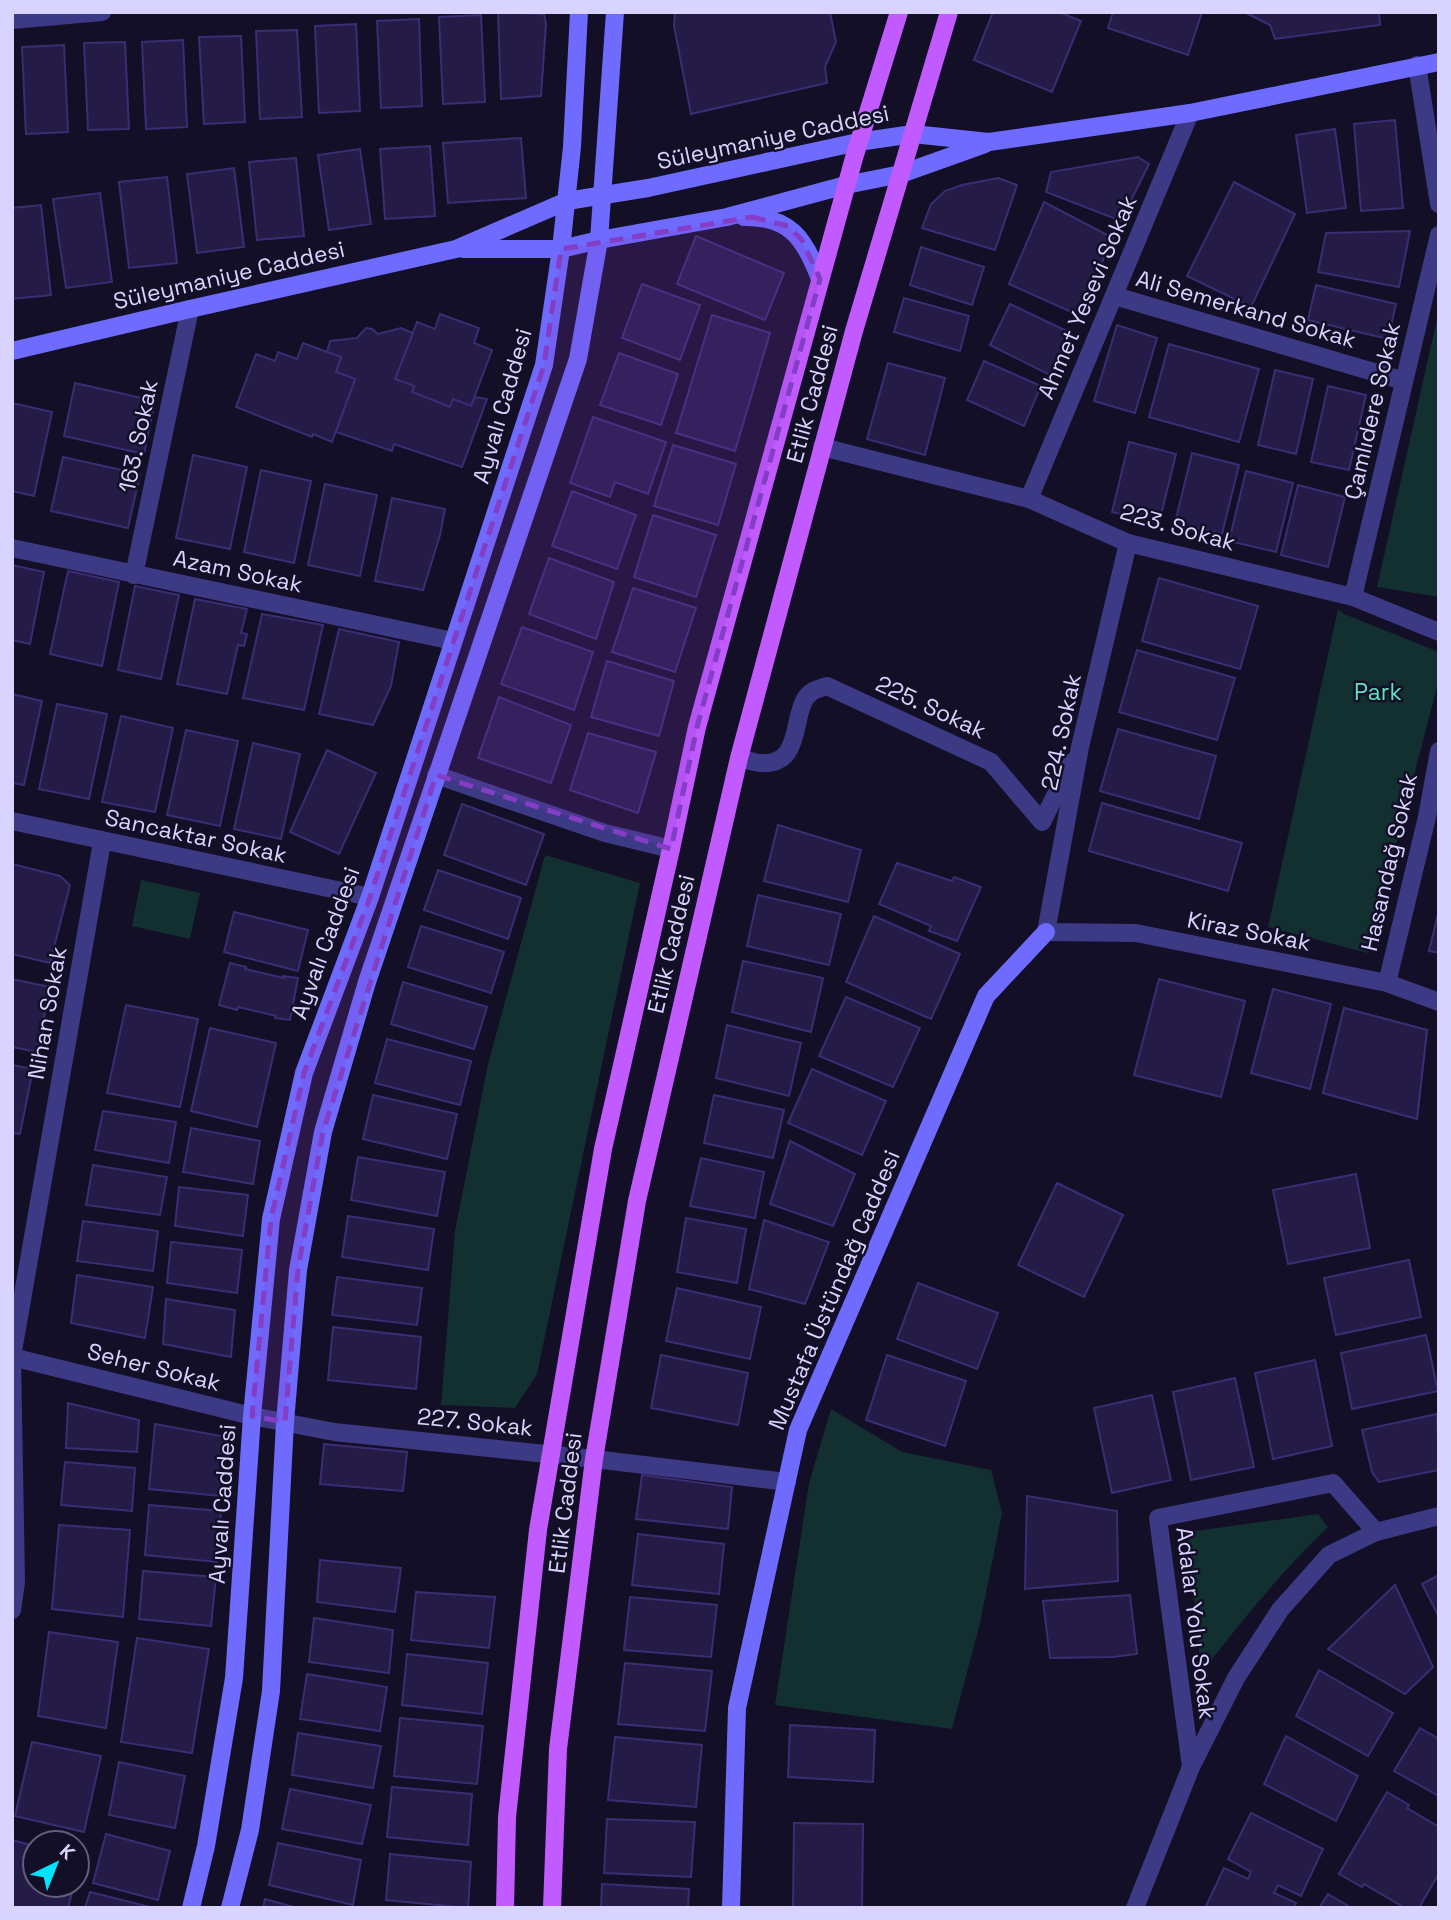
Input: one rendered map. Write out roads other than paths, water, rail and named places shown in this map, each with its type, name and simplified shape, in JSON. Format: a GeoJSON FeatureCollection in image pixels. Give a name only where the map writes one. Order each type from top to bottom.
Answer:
{"type":"FeatureCollection","features":[{"type":"Feature","properties":{"kind":"main road","name":"Ayvalı Caddesi"},"geometry":{"type":"LineString","coordinates":[[191,1908],[206,1846],[234,1678],[252,1416],[271,1219],[304,1073],[370,897],[544,365],[567,201],[579,12]]}},
{"type":"Feature","properties":{"kind":"main road"},"geometry":{"type":"LineString","coordinates":[[230,1908],[250,1830],[271,1691],[285,1422],[298,1270],[323,1132],[367,982],[578,359],[599,240],[615,12]]}},
{"type":"Feature","properties":{"kind":"main road","name":"Etlik Caddesi"},"geometry":{"type":"LineString","coordinates":[[505,1908],[507,1817],[538,1530],[603,1149],[697,727],[858,142],[899,12]]}},
{"type":"Feature","properties":{"kind":"main road","name":"Etlik Caddesi"},"geometry":{"type":"LineString","coordinates":[[552,1908],[558,1749],[594,1459],[637,1201],[739,758],[854,331],[949,12]]}},
{"type":"Feature","properties":{"kind":"main road","name":"Süleymaniye Caddesi"},"geometry":{"type":"LineString","coordinates":[[457,249],[561,249],[727,217],[846,185],[901,174],[989,142],[1190,113],[1439,62]]}},
{"type":"Feature","properties":{"kind":"main road","name":"Süleymaniye Caddesi"},"geometry":{"type":"LineString","coordinates":[[12,351],[457,249],[567,201],[601,197],[858,142],[913,134],[989,142]]}},
{"type":"Feature","properties":{"kind":"main road","name":"Süleymaniye Caddesi"},"geometry":{"type":"LineString","coordinates":[[727,217],[775,220],[788,226],[802,240],[820,279]]}},
{"type":"Feature","properties":{"kind":"main road","name":"Mustafa Üstündağ Caddesi"},"geometry":{"type":"LineString","coordinates":[[731,1908],[737,1708],[798,1430],[986,996],[1046,932]]}},
{"type":"Feature","properties":{"kind":"street"},"geometry":{"type":"LineString","coordinates":[[12,20],[102,12]]}},
{"type":"Feature","properties":{"kind":"street"},"geometry":{"type":"LineString","coordinates":[[1417,65],[1439,204]]}},
{"type":"Feature","properties":{"kind":"street","name":"Ahmet Yesevi Sokak"},"geometry":{"type":"LineString","coordinates":[[1029,499],[1190,113]]}},
{"type":"Feature","properties":{"kind":"street","name":"Çamlıdere Sokak"},"geometry":{"type":"LineString","coordinates":[[1353,597],[1439,235]]}},
{"type":"Feature","properties":{"kind":"street","name":"Ali Semerkand Sokak"},"geometry":{"type":"LineString","coordinates":[[1115,296],[1404,381]]}},
{"type":"Feature","properties":{"kind":"street","name":"163. Sokak"},"geometry":{"type":"LineString","coordinates":[[134,575],[190,309]]}},
{"type":"Feature","properties":{"kind":"street","name":"223. Sokak"},"geometry":{"type":"LineString","coordinates":[[822,447],[1029,499],[1128,543],[1353,597],[1439,632]]}},
{"type":"Feature","properties":{"kind":"street","name":"224. Sokak"},"geometry":{"type":"LineString","coordinates":[[1046,932],[1080,747],[1128,543]]}},
{"type":"Feature","properties":{"kind":"street","name":"Azam Sokak"},"geometry":{"type":"LineString","coordinates":[[12,548],[453,641]]}},
{"type":"Feature","properties":{"kind":"street","name":"225. Sokak"},"geometry":{"type":"LineString","coordinates":[[739,758],[762,764],[778,761],[793,745],[803,701],[814,690],[827,686],[991,762],[1042,822],[1080,747]]}},
{"type":"Feature","properties":{"kind":"street","name":"Hasandağ Sokak"},"geometry":{"type":"LineString","coordinates":[[1387,983],[1427,817],[1439,751]]}},
{"type":"Feature","properties":{"kind":"street"},"geometry":{"type":"LineString","coordinates":[[436,775],[605,832],[671,849]]}},
{"type":"Feature","properties":{"kind":"street","name":"Sancaktar Sokak"},"geometry":{"type":"LineString","coordinates":[[12,821],[370,897]]}},
{"type":"Feature","properties":{"kind":"street","name":"Nihan Sokak"},"geometry":{"type":"LineString","coordinates":[[12,1610],[12,1357],[102,842]]}},
{"type":"Feature","properties":{"kind":"street","name":"Kiraz Sokak"},"geometry":{"type":"LineString","coordinates":[[1046,932],[1136,933],[1387,983],[1439,1002]]}},
{"type":"Feature","properties":{"kind":"street","name":"Seher Sokak"},"geometry":{"type":"LineString","coordinates":[[12,1357],[285,1422]]}},
{"type":"Feature","properties":{"kind":"street","name":"227. Sokak"},"geometry":{"type":"LineString","coordinates":[[285,1422],[334,1432],[787,1482]]}},
{"type":"Feature","properties":{"kind":"street","name":"Adalar Yolu Sokak"},"geometry":{"type":"LineString","coordinates":[[1191,1767],[1158,1518],[1333,1483],[1376,1532]]}},
{"type":"Feature","properties":{"kind":"street","name":"Adalar Yolu Sokak"},"geometry":{"type":"LineString","coordinates":[[1135,1908],[1191,1767],[1236,1678],[1280,1610],[1329,1555],[1376,1532],[1439,1516]]}},
{"type":"Feature","properties":{"kind":"park label","name":"Park"},"geometry":{"type":"Point","coordinates":[1378,692]}}]}
